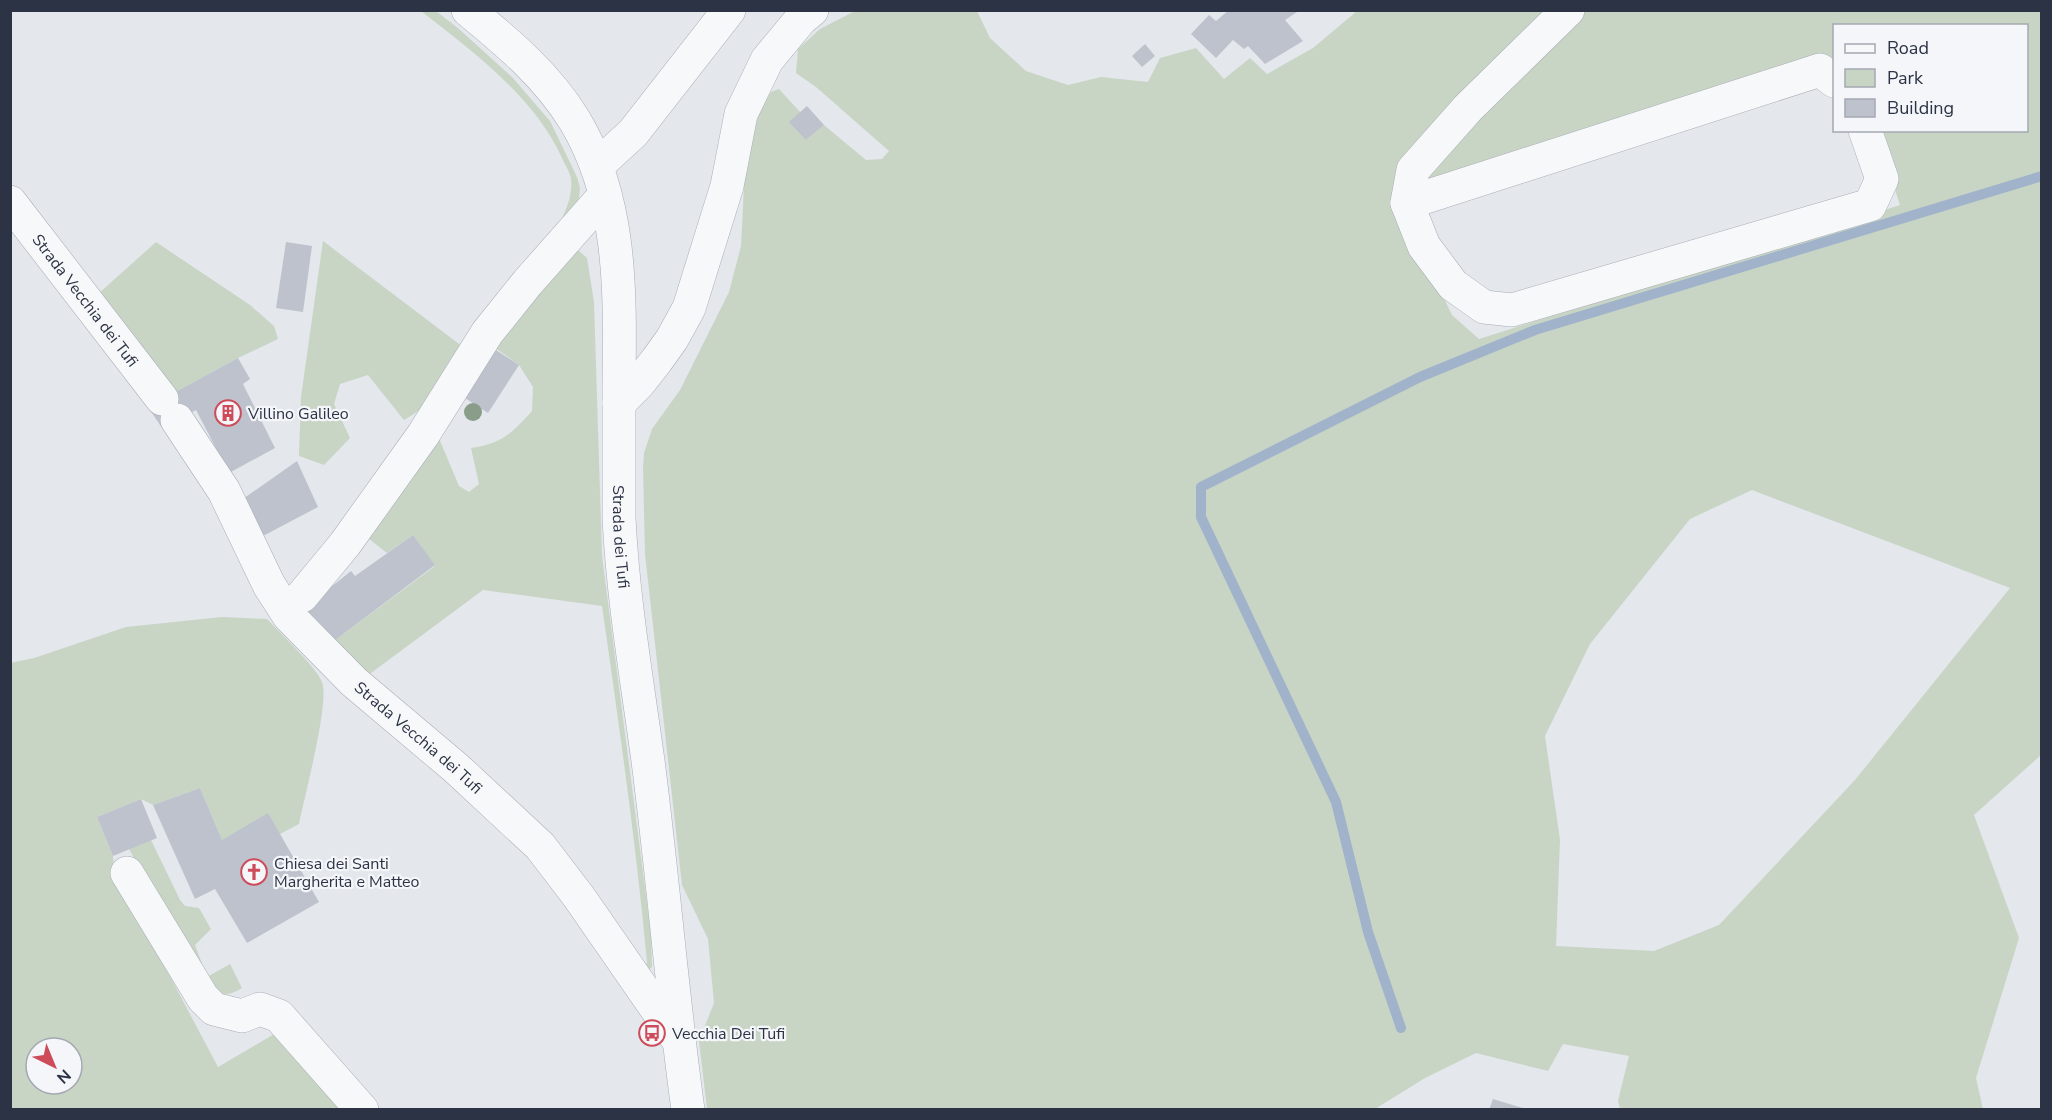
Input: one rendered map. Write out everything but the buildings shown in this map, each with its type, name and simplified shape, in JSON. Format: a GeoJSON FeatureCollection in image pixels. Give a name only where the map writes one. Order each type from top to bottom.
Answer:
{"type":"FeatureCollection","features":[{"type":"Feature","properties":{"kind":"street","name":"Strada dei Tufi"},"geometry":{"type":"LineString","coordinates":[[468,10],[519,52],[548,84],[574,120],[601,180],[613,229],[619,291],[621,554],[648,763],[688,1110]]}},
{"type":"Feature","properties":{"kind":"street"},"geometry":{"type":"LineString","coordinates":[[302,596],[345,544],[423,435],[487,333],[542,266],[633,133],[729,10]]}},
{"type":"Feature","properties":{"kind":"street"},"geometry":{"type":"LineString","coordinates":[[619,403],[639,383],[672,339],[688,308],[727,186],[741,114],[767,60],[801,19],[812,10]]}},
{"type":"Feature","properties":{"kind":"street"},"geometry":{"type":"LineString","coordinates":[[1568,10],[1468,108],[1413,170],[1407,203],[1424,246],[1453,285],[1484,307],[1512,310],[1870,205],[1882,179],[1866,132]]}},
{"type":"Feature","properties":{"kind":"street"},"geometry":{"type":"LineString","coordinates":[[1407,203],[1820,70],[1833,80]]}},
{"type":"Feature","properties":{"kind":"street","name":"Strada Vecchia dei Tufi"},"geometry":{"type":"LineString","coordinates":[[10,202],[170,409],[224,491],[269,585],[289,616],[354,682],[456,768],[540,846],[579,897],[679,1041]]}},
{"type":"Feature","properties":{"kind":"street"},"geometry":{"type":"LineString","coordinates":[[127,873],[203,998],[214,1009],[233,1014],[242,1016],[260,1009],[279,1016],[362,1110]]}},
{"type":"Feature","properties":{"kind":"green space"},"geometry":{"type":"Polygon","coordinates":[[[421,11],[436,11],[459,29],[512,77],[550,121],[580,188],[579,199],[560,223],[570,196],[571,179],[550,136],[519,95],[481,59],[421,11]]]}},
{"type":"Feature","properties":{"kind":"green space"},"geometry":{"type":"Polygon","coordinates":[[[855,11],[977,11],[990,38],[1026,71],[1068,85],[1101,77],[1148,82],[1160,58],[1196,48],[1224,79],[1250,58],[1267,74],[1313,48],[1357,11],[2041,11],[2041,755],[1974,815],[2019,938],[1976,1078],[1983,1109],[1620,1109],[1618,1101],[1629,1056],[1563,1044],[1548,1071],[1476,1053],[1425,1078],[1375,1109],[707,1109],[699,1041],[714,1003],[708,939],[682,885],[645,554],[644,453],[652,429],[680,390],[729,292],[741,246],[745,166],[760,109],[771,92],[779,89],[801,113],[806,140],[824,125],[866,160],[882,159],[889,151],[816,87],[796,73],[798,49],[820,29],[855,11]],[[1833,24],[1833,70],[1397,199],[1452,315],[1479,339],[1900,205],[1876,132],[2028,132],[2028,24],[1833,24]],[[1752,490],[1690,519],[1590,644],[1545,736],[1560,840],[1556,946],[1654,951],[1719,925],[1855,780],[2010,588],[1752,490]]]}},
{"type":"Feature","properties":{"kind":"green space"},"geometry":{"type":"Polygon","coordinates":[[[323,241],[463,347],[425,407],[404,420],[368,375],[340,384],[334,404],[350,438],[324,465],[299,456],[301,397],[323,241]]]}},
{"type":"Feature","properties":{"kind":"green space"},"geometry":{"type":"Polygon","coordinates":[[[156,242],[250,305],[274,326],[278,339],[172,394],[97,295],[156,242]]]}},
{"type":"Feature","properties":{"kind":"green space"},"geometry":{"type":"Polygon","coordinates":[[[578,250],[587,258],[594,302],[602,556],[651,934],[652,967],[650,969],[645,967],[647,962],[638,873],[602,606],[483,590],[367,676],[334,641],[435,566],[413,535],[387,553],[364,535],[438,436],[459,486],[469,492],[479,484],[471,448],[491,444],[506,436],[532,411],[533,387],[519,365],[494,347],[578,250]]]}},
{"type":"Feature","properties":{"kind":"green space"},"geometry":{"type":"Polygon","coordinates":[[[222,617],[267,619],[306,659],[319,676],[324,693],[320,729],[299,824],[280,834],[222,840],[200,788],[153,805],[141,799],[97,817],[113,856],[114,871],[218,1067],[276,1033],[347,1109],[11,1109],[10,663],[34,658],[126,627],[222,617]]]}},
{"type":"Feature","properties":{"kind":"green space"},"geometry":{"type":"Polygon","coordinates":[[[151,840],[180,900],[185,906],[199,908],[211,929],[195,945],[207,977],[230,964],[242,988],[229,994],[219,993],[201,976],[129,849],[151,840]]]}},
{"type":"Feature","properties":{"kind":"waterway"},"geometry":{"type":"LineString","coordinates":[[1401,1028],[1368,932],[1336,802],[1201,517],[1201,487],[1420,377],[1535,330],[2042,176]]}},
{"type":"Feature","properties":{"kind":"place","name":"Villino Galileo"},"geometry":{"type":"Point","coordinates":[228,413]}},
{"type":"Feature","properties":{"kind":"place","name":"Chiesa dei Santi Margherita e Matteo"},"geometry":{"type":"Point","coordinates":[254,872]}},
{"type":"Feature","properties":{"kind":"place","name":"Vecchia Dei Tufi"},"geometry":{"type":"Point","coordinates":[652,1033]}}]}
